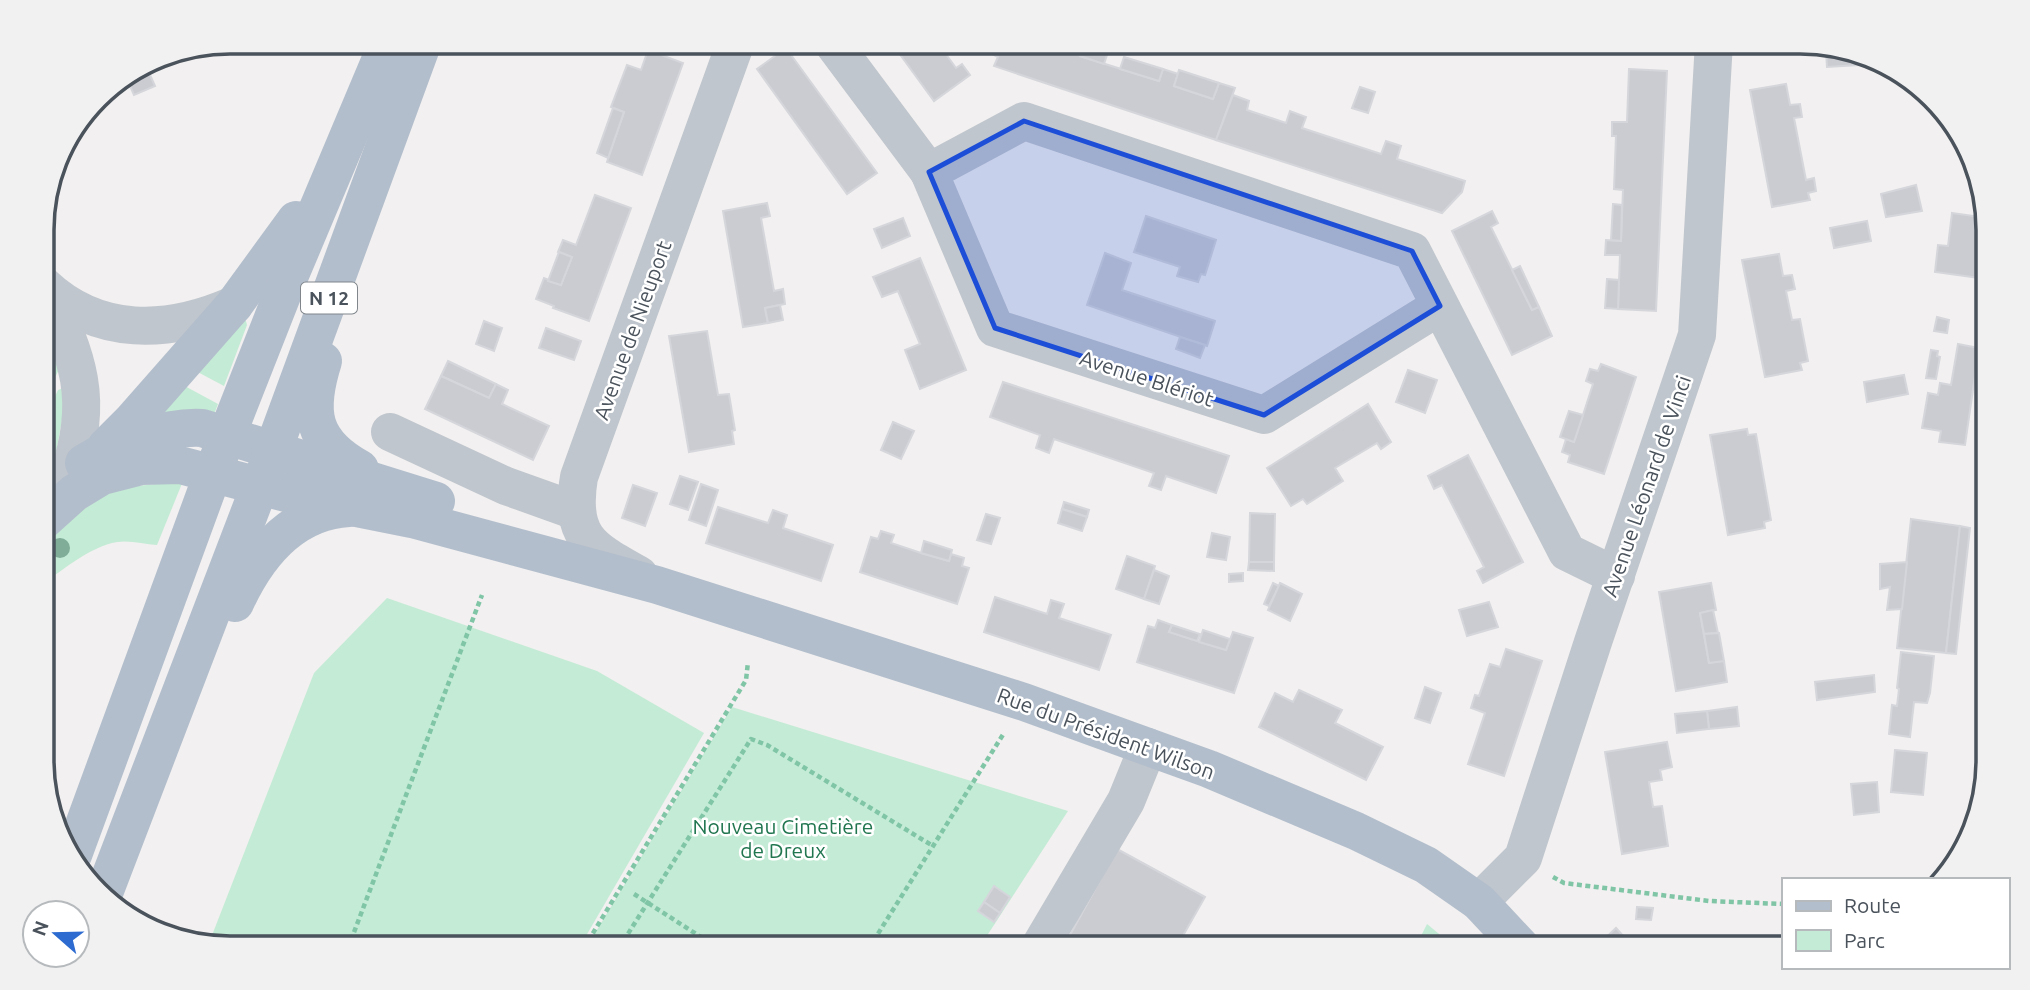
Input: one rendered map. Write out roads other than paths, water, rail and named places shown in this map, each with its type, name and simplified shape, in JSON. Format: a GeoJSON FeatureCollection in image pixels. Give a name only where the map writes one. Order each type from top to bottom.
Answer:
{"type":"FeatureCollection","features":[{"type":"Feature","properties":{"kind":"main road","name":"N 12"},"geometry":{"type":"LineString","coordinates":[[99,454],[131,422],[234,305],[288,233],[403,55]]}},
{"type":"Feature","properties":{"kind":"main road","name":"N 12"},"geometry":{"type":"LineString","coordinates":[[107,885],[273,450],[407,55]]}},
{"type":"Feature","properties":{"kind":"main road"},"geometry":{"type":"LineString","coordinates":[[399,489],[349,463],[330,449],[317,426],[315,395],[408,55]]}},
{"type":"Feature","properties":{"kind":"main road","name":"N 12"},"geometry":{"type":"LineString","coordinates":[[77,845],[212,472],[346,141]]}},
{"type":"Feature","properties":{"kind":"main road"},"geometry":{"type":"LineString","coordinates":[[55,489],[99,454],[134,440],[184,428],[202,428],[554,540],[657,585]]}},
{"type":"Feature","properties":{"kind":"main road"},"geometry":{"type":"LineString","coordinates":[[54,511],[84,486],[111,474],[141,466],[169,464],[412,519],[657,585]]}},
{"type":"Feature","properties":{"kind":"main road"},"geometry":{"type":"LineString","coordinates":[[107,885],[236,600],[254,567],[273,543],[299,523],[333,511],[359,509]]}},
{"type":"Feature","properties":{"kind":"main road","name":"Rue du Président Wilson"},"geometry":{"type":"LineString","coordinates":[[657,585],[1024,702],[1209,769],[1356,831],[1426,865],[1479,902],[1510,935]]}},
{"type":"Feature","properties":{"kind":"street","name":"Avenue Léonard de Vinci"},"geometry":{"type":"LineString","coordinates":[[1479,902],[1523,858],[1697,335],[1713,54]]}},
{"type":"Feature","properties":{"kind":"street","name":"Avenue de Nieuport"},"geometry":{"type":"LineString","coordinates":[[576,512],[579,477],[731,55]]}},
{"type":"Feature","properties":{"kind":"street","name":"Avenue Blériot"},"geometry":{"type":"LineString","coordinates":[[841,55],[929,172],[995,328],[1264,415],[1440,306]]}},
{"type":"Feature","properties":{"kind":"street"},"geometry":{"type":"LineString","coordinates":[[929,172],[1024,121],[1412,251],[1567,552],[1616,576]]}},
{"type":"Feature","properties":{"kind":"street"},"geometry":{"type":"LineString","coordinates":[[55,296],[75,309],[122,325],[152,326],[188,322],[234,305]]}},
{"type":"Feature","properties":{"kind":"street"},"geometry":{"type":"LineString","coordinates":[[55,309],[69,339],[80,379],[81,421],[75,452],[55,489]]}},
{"type":"Feature","properties":{"kind":"street"},"geometry":{"type":"LineString","coordinates":[[390,432],[506,486],[576,512],[582,532],[596,550],[657,585]]}},
{"type":"Feature","properties":{"kind":"street"},"geometry":{"type":"LineString","coordinates":[[1046,935],[1126,801],[1148,747]]}},
{"type":"Feature","properties":{"kind":"park label","name":"Nouveau Cimetière de Dreux"},"geometry":{"type":"Point","coordinates":[783,838]}}]}
